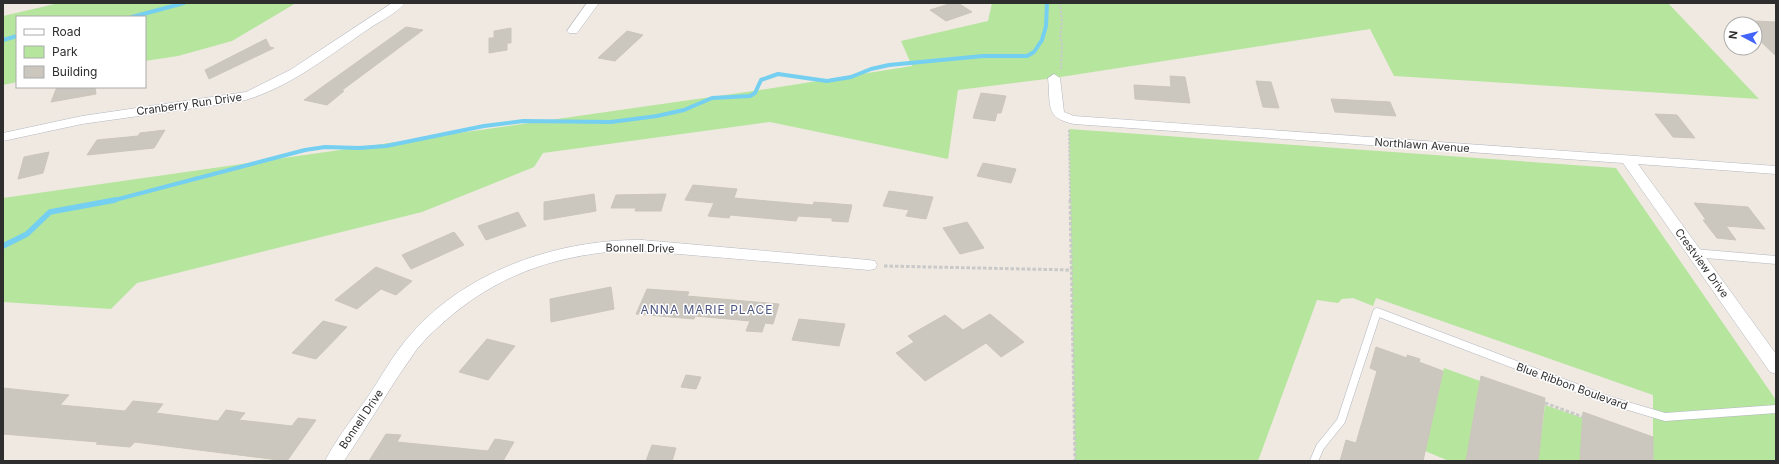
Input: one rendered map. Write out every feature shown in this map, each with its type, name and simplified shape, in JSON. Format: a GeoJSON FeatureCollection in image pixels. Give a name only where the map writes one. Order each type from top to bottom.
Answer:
{"type":"FeatureCollection","features":[{"type":"Feature","properties":{"kind":"street","name":"Cranberry Run Drive"},"geometry":{"type":"LineString","coordinates":[[3,137],[82,120],[253,95],[273,86],[296,72],[399,3]]}},
{"type":"Feature","properties":{"kind":"street"},"geometry":{"type":"LineString","coordinates":[[573,31],[593,3]]}},
{"type":"Feature","properties":{"kind":"street"},"geometry":{"type":"LineString","coordinates":[[1054,78],[1058,112],[1064,118],[1068,119]]}},
{"type":"Feature","properties":{"kind":"street","name":"Northlawn Avenue"},"geometry":{"type":"LineString","coordinates":[[1068,119],[1776,170]]}},
{"type":"Feature","properties":{"kind":"street","name":"Crestview Drive"},"geometry":{"type":"LineString","coordinates":[[1627,159],[1776,367]]}},
{"type":"Feature","properties":{"kind":"street","name":"Bonnell Drive"},"geometry":{"type":"LineString","coordinates":[[334,461],[412,344],[422,332],[443,312],[469,292],[525,264],[578,250],[631,245],[870,265]]}},
{"type":"Feature","properties":{"kind":"lane"},"geometry":{"type":"LineString","coordinates":[[1694,253],[1776,260]]}},
{"type":"Feature","properties":{"kind":"lane","name":"Blue Ribbon Boulevard"},"geometry":{"type":"LineString","coordinates":[[1314,461],[1320,447],[1341,421],[1376,312],[1608,400],[1665,417],[1776,409]]}},
{"type":"Feature","properties":{"kind":"path"},"geometry":{"type":"LineString","coordinates":[[1054,78],[1059,76],[1061,68],[1062,43],[1060,38],[1062,23],[1060,3]]}},
{"type":"Feature","properties":{"kind":"path"},"geometry":{"type":"LineString","coordinates":[[1068,119],[1075,461]]}},
{"type":"Feature","properties":{"kind":"path"},"geometry":{"type":"LineString","coordinates":[[870,265],[1071,270]]}},
{"type":"Feature","properties":{"kind":"path"},"geometry":{"type":"LineString","coordinates":[[1545,403],[1583,417]]}},
{"type":"Feature","properties":{"kind":"green space"},"geometry":{"type":"Polygon","coordinates":[[[59,3],[296,3],[232,41],[178,56],[146,61],[146,16],[16,16],[16,82],[3,85],[3,16],[59,3]]]}},
{"type":"Feature","properties":{"kind":"green space"},"geometry":{"type":"Polygon","coordinates":[[[992,3],[1668,3],[1759,99],[1394,76],[1370,29],[1054,78],[958,90],[948,159],[770,122],[543,153],[534,167],[422,212],[137,283],[111,309],[3,302],[3,198],[760,90],[912,66],[901,41],[988,21],[992,3]]]}},
{"type":"Feature","properties":{"kind":"green space"},"geometry":{"type":"Polygon","coordinates":[[[1069,129],[1616,168],[1776,400],[1776,461],[1653,461],[1653,395],[1376,298],[1373,306],[1353,298],[1342,299],[1338,303],[1317,300],[1258,461],[1075,461],[1069,129]]]}},
{"type":"Feature","properties":{"kind":"green space"},"geometry":{"type":"Polygon","coordinates":[[[1444,368],[1480,381],[1466,461],[1449,461],[1425,451],[1444,368]]]}},
{"type":"Feature","properties":{"kind":"green space"},"geometry":{"type":"Polygon","coordinates":[[[1545,405],[1583,418],[1580,461],[1538,461],[1545,405]]]}},
{"type":"Feature","properties":{"kind":"building"},"geometry":{"type":"Polygon","coordinates":[[[952,3],[958,3],[972,12],[946,21],[930,10],[952,3]]]}},
{"type":"Feature","properties":{"kind":"building"},"geometry":{"type":"Polygon","coordinates":[[[1763,21],[1776,22],[1776,56],[1763,44],[1763,21]]]}},
{"type":"Feature","properties":{"kind":"building"},"geometry":{"type":"Polygon","coordinates":[[[406,27],[423,30],[341,91],[344,91],[327,105],[304,100],[406,27]]]}},
{"type":"Feature","properties":{"kind":"building"},"geometry":{"type":"Polygon","coordinates":[[[511,28],[511,43],[507,43],[507,50],[489,53],[489,38],[494,38],[494,31],[511,28]]]}},
{"type":"Feature","properties":{"kind":"building"},"geometry":{"type":"Polygon","coordinates":[[[627,31],[643,35],[615,61],[598,58],[627,31]]]}},
{"type":"Feature","properties":{"kind":"building"},"geometry":{"type":"Polygon","coordinates":[[[266,39],[270,47],[274,48],[209,79],[205,70],[266,39]]]}},
{"type":"Feature","properties":{"kind":"building"},"geometry":{"type":"Polygon","coordinates":[[[1170,76],[1185,77],[1190,103],[1135,99],[1134,85],[1171,87],[1170,76]]]}},
{"type":"Feature","properties":{"kind":"building"},"geometry":{"type":"Polygon","coordinates":[[[1256,81],[1271,82],[1279,108],[1263,107],[1256,81]]]}},
{"type":"Feature","properties":{"kind":"building"},"geometry":{"type":"Polygon","coordinates":[[[57,88],[95,88],[96,94],[51,102],[57,88]]]}},
{"type":"Feature","properties":{"kind":"building"},"geometry":{"type":"Polygon","coordinates":[[[981,93],[1006,96],[1001,113],[997,113],[995,121],[973,118],[981,93]]]}},
{"type":"Feature","properties":{"kind":"building"},"geometry":{"type":"Polygon","coordinates":[[[1331,99],[1390,102],[1396,116],[1335,112],[1331,99]]]}},
{"type":"Feature","properties":{"kind":"building"},"geometry":{"type":"Polygon","coordinates":[[[1655,114],[1677,115],[1695,138],[1673,137],[1655,114]]]}},
{"type":"Feature","properties":{"kind":"building"},"geometry":{"type":"Polygon","coordinates":[[[165,130],[154,148],[87,155],[97,140],[138,136],[140,133],[165,130]]]}},
{"type":"Feature","properties":{"kind":"building"},"geometry":{"type":"Polygon","coordinates":[[[49,152],[43,173],[18,179],[24,157],[49,152]]]}},
{"type":"Feature","properties":{"kind":"building"},"geometry":{"type":"Polygon","coordinates":[[[983,163],[1016,169],[1011,183],[977,176],[983,163]]]}},
{"type":"Feature","properties":{"kind":"building"},"geometry":{"type":"Polygon","coordinates":[[[693,185],[737,189],[734,198],[813,205],[814,202],[852,205],[848,222],[832,221],[832,218],[798,216],[796,221],[730,215],[729,218],[708,216],[714,203],[685,200],[693,185]]]}},
{"type":"Feature","properties":{"kind":"building"},"geometry":{"type":"Polygon","coordinates":[[[889,191],[933,197],[926,219],[906,216],[909,210],[883,206],[889,191]]]}},
{"type":"Feature","properties":{"kind":"building"},"geometry":{"type":"Polygon","coordinates":[[[594,194],[596,211],[544,220],[544,202],[594,194]]]}},
{"type":"Feature","properties":{"kind":"building"},"geometry":{"type":"Polygon","coordinates":[[[666,194],[661,211],[635,211],[636,208],[611,208],[616,195],[666,194]]]}},
{"type":"Feature","properties":{"kind":"building"},"geometry":{"type":"Polygon","coordinates":[[[1694,203],[1748,207],[1765,229],[1726,226],[1736,240],[1717,238],[1703,220],[1706,220],[1694,203]]]}},
{"type":"Feature","properties":{"kind":"building"},"geometry":{"type":"Polygon","coordinates":[[[518,212],[526,226],[486,240],[478,226],[518,212]]]}},
{"type":"Feature","properties":{"kind":"building"},"geometry":{"type":"Polygon","coordinates":[[[967,222],[984,248],[960,254],[943,228],[967,222]]]}},
{"type":"Feature","properties":{"kind":"building"},"geometry":{"type":"Polygon","coordinates":[[[454,232],[464,245],[411,269],[402,255],[454,232]]]}},
{"type":"Feature","properties":{"kind":"building"},"geometry":{"type":"Polygon","coordinates":[[[376,267],[412,281],[396,295],[381,289],[357,309],[335,300],[376,267]]]}},
{"type":"Feature","properties":{"kind":"building"},"geometry":{"type":"Polygon","coordinates":[[[611,287],[614,309],[551,322],[550,299],[611,287]]]}},
{"type":"Feature","properties":{"kind":"building"},"geometry":{"type":"Polygon","coordinates":[[[647,289],[689,292],[687,296],[779,304],[773,324],[765,323],[762,332],[746,331],[750,321],[695,316],[694,319],[636,314],[647,289]]]}},
{"type":"Feature","properties":{"kind":"building"},"geometry":{"type":"Polygon","coordinates":[[[990,314],[1024,342],[1001,357],[986,343],[925,381],[896,353],[914,342],[908,336],[945,315],[963,330],[990,314]]]}},
{"type":"Feature","properties":{"kind":"building"},"geometry":{"type":"Polygon","coordinates":[[[799,319],[845,324],[839,346],[792,340],[799,319]]]}},
{"type":"Feature","properties":{"kind":"building"},"geometry":{"type":"Polygon","coordinates":[[[323,321],[347,327],[316,359],[292,353],[323,321]]]}},
{"type":"Feature","properties":{"kind":"building"},"geometry":{"type":"Polygon","coordinates":[[[487,339],[515,346],[488,380],[459,372],[487,339]]]}},
{"type":"Feature","properties":{"kind":"building"},"geometry":{"type":"Polygon","coordinates":[[[1376,347],[1407,358],[1407,355],[1420,359],[1419,362],[1443,371],[1423,461],[1340,461],[1346,440],[1356,443],[1377,371],[1370,368],[1376,347]]]}},
{"type":"Feature","properties":{"kind":"building"},"geometry":{"type":"Polygon","coordinates":[[[686,375],[701,377],[696,389],[681,387],[686,375]]]}},
{"type":"Feature","properties":{"kind":"building"},"geometry":{"type":"Polygon","coordinates":[[[1481,376],[1545,398],[1538,461],[1466,461],[1481,376]]]}},
{"type":"Feature","properties":{"kind":"building"},"geometry":{"type":"Polygon","coordinates":[[[3,388],[69,395],[60,405],[125,411],[133,401],[163,404],[156,413],[218,421],[226,410],[245,413],[239,420],[292,426],[298,418],[316,420],[287,461],[135,442],[130,447],[96,444],[98,442],[3,434],[3,388]]]}},
{"type":"Feature","properties":{"kind":"building"},"geometry":{"type":"Polygon","coordinates":[[[1583,412],[1653,437],[1653,461],[1580,461],[1583,412]]]}},
{"type":"Feature","properties":{"kind":"building"},"geometry":{"type":"Polygon","coordinates":[[[386,434],[401,435],[397,442],[488,451],[495,439],[514,442],[503,461],[369,461],[386,434]]]}},
{"type":"Feature","properties":{"kind":"building"},"geometry":{"type":"Polygon","coordinates":[[[652,445],[676,448],[672,461],[646,461],[652,445]]]}},
{"type":"Feature","properties":{"kind":"waterway"},"geometry":{"type":"LineString","coordinates":[[136,16],[184,3]]}},
{"type":"Feature","properties":{"kind":"waterway"},"geometry":{"type":"LineString","coordinates":[[114,200],[305,150],[325,147],[359,148],[386,146],[484,126],[523,121],[611,122],[657,116],[684,110],[712,98],[750,96],[755,93],[761,80],[778,74],[827,81],[851,77],[871,69],[889,65],[983,56],[1027,56],[1034,52],[1042,40],[1046,26],[1047,3]]}},
{"type":"Feature","properties":{"kind":"waterway"},"geometry":{"type":"LineString","coordinates":[[3,40],[16,36]]}},
{"type":"Feature","properties":{"kind":"waterway"},"geometry":{"type":"LineString","coordinates":[[3,246],[27,234],[50,212],[114,200]]}},
{"type":"Feature","properties":{"kind":"district","name":"ANNA MARIE PLACE"},"geometry":{"type":"Point","coordinates":[707,310]}}]}
